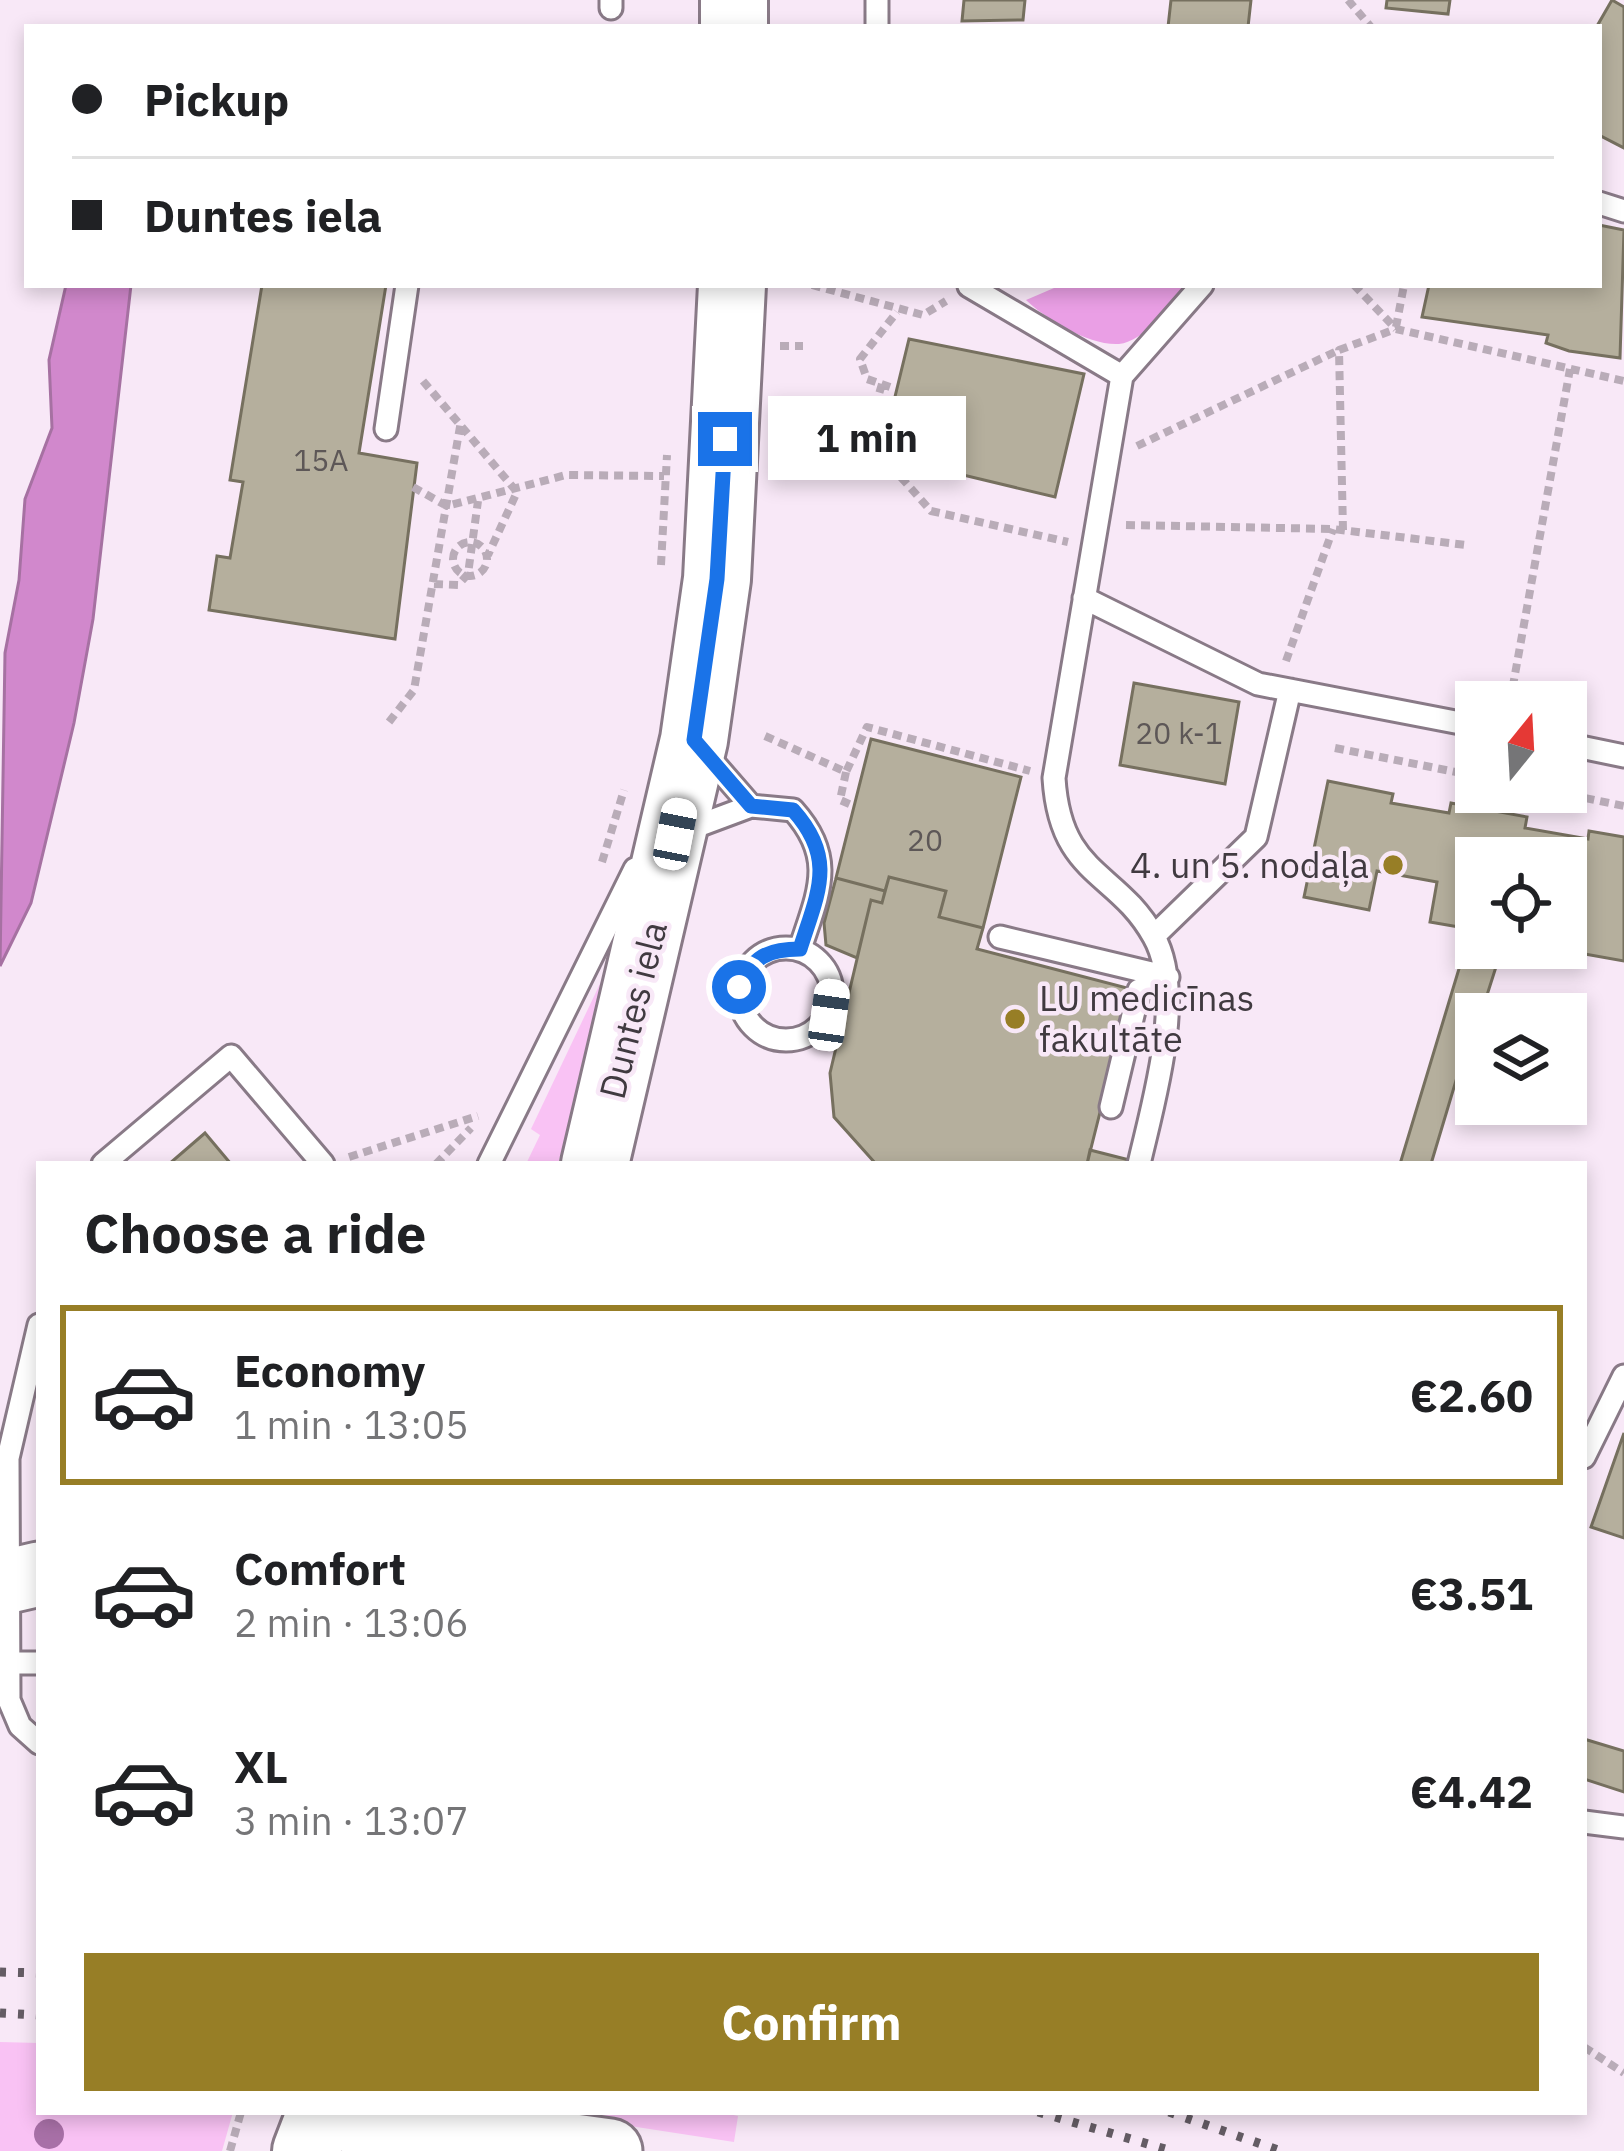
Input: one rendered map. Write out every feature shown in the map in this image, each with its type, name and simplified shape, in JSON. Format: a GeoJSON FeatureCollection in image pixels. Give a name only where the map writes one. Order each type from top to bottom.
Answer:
{"type":"FeatureCollection","features":[{"type":"Feature","properties":{"kind":"main road","name":"Duntes iela"},"geometry":{"type":"LineString","coordinates":[[597,1161],[694,740],[717,579],[733,288]]}},
{"type":"Feature","properties":{"kind":"main road"},"geometry":{"type":"LineString","coordinates":[[306,2151],[320,2115]]}},
{"type":"Feature","properties":{"kind":"street"},"geometry":{"type":"LineString","coordinates":[[343,2115],[363,2128],[435,2144],[452,2122],[610,2151]]}},
{"type":"Feature","properties":{"kind":"lane"},"geometry":{"type":"LineString","coordinates":[[386,429],[407,288]]}},
{"type":"Feature","properties":{"kind":"lane"},"geometry":{"type":"LineString","coordinates":[[974,288],[1122,376]]}},
{"type":"Feature","properties":{"kind":"lane"},"geometry":{"type":"LineString","coordinates":[[1140,1161],[1158,1083],[1168,977],[1154,936],[1070,848],[1056,804],[1054,778],[1122,376],[1199,288]]}},
{"type":"Feature","properties":{"kind":"lane"},"geometry":{"type":"LineString","coordinates":[[1084,598],[1258,684],[1284,685],[1455,722]]}},
{"type":"Feature","properties":{"kind":"lane"},"geometry":{"type":"LineString","coordinates":[[1154,936],[1256,837],[1284,685]]}},
{"type":"Feature","properties":{"kind":"lane"},"geometry":{"type":"LineString","coordinates":[[491,1161],[592,965],[694,740],[751,806]]}},
{"type":"Feature","properties":{"kind":"lane"},"geometry":{"type":"LineString","coordinates":[[1587,748],[1624,756]]}},
{"type":"Feature","properties":{"kind":"lane"},"geometry":{"type":"LineString","coordinates":[[675,834],[751,806],[793,810],[815,835],[828,883],[800,949]]}},
{"type":"Feature","properties":{"kind":"lane"},"geometry":{"type":"LineString","coordinates":[[1000,937],[1168,977]]}},
{"type":"Feature","properties":{"kind":"lane"},"geometry":{"type":"LineString","coordinates":[[773,949],[800,949],[827,956],[832,988],[829,1015],[811,1034],[785,1042],[760,1034],[742,1013],[739,987],[750,963],[773,949]]}},
{"type":"Feature","properties":{"kind":"lane"},"geometry":{"type":"LineString","coordinates":[[1111,1107],[1139,990],[1168,977]]}},
{"type":"Feature","properties":{"kind":"lane"},"geometry":{"type":"LineString","coordinates":[[108,1161],[231,1056],[314,1161]]}},
{"type":"Feature","properties":{"kind":"lane"},"geometry":{"type":"LineString","coordinates":[[36,1337],[8,1458],[16,1580],[9,1700],[20,1726],[36,1740]]}},
{"type":"Feature","properties":{"kind":"lane"},"geometry":{"type":"LineString","coordinates":[[1587,1450],[1624,1376]]}},
{"type":"Feature","properties":{"kind":"lane"},"geometry":{"type":"LineString","coordinates":[[19,1404],[36,1390]]}},
{"type":"Feature","properties":{"kind":"lane"},"geometry":{"type":"LineString","coordinates":[[9,1663],[36,1663]]}},
{"type":"Feature","properties":{"kind":"lane"},"geometry":{"type":"LineString","coordinates":[[1587,1822],[1624,1827]]}},
{"type":"Feature","properties":{"kind":"path"},"geometry":{"type":"LineString","coordinates":[[1348,0],[1368,24]]}},
{"type":"Feature","properties":{"kind":"path"},"geometry":{"type":"LineString","coordinates":[[821,288],[897,312],[923,315],[964,288]]}},
{"type":"Feature","properties":{"kind":"path"},"geometry":{"type":"LineString","coordinates":[[1357,288],[1396,328],[1624,381]]}},
{"type":"Feature","properties":{"kind":"path"},"geometry":{"type":"LineString","coordinates":[[1396,328],[1403,288]]}},
{"type":"Feature","properties":{"kind":"path"},"geometry":{"type":"LineString","coordinates":[[897,312],[860,359],[867,379],[886,386],[871,421],[874,448],[931,511],[1093,548]]}},
{"type":"Feature","properties":{"kind":"path"},"geometry":{"type":"LineString","coordinates":[[1108,459],[1396,328]]}},
{"type":"Feature","properties":{"kind":"path"},"geometry":{"type":"LineString","coordinates":[[1284,685],[1338,530],[1340,350]]}},
{"type":"Feature","properties":{"kind":"path"},"geometry":{"type":"LineString","coordinates":[[397,354],[517,491]]}},
{"type":"Feature","properties":{"kind":"path"},"geometry":{"type":"LineString","coordinates":[[1514,681],[1570,369]]}},
{"type":"Feature","properties":{"kind":"path"},"geometry":{"type":"LineString","coordinates":[[389,722],[414,690],[461,422]]}},
{"type":"Feature","properties":{"kind":"path"},"geometry":{"type":"LineString","coordinates":[[662,580],[664,476],[670,436]]}},
{"type":"Feature","properties":{"kind":"path"},"geometry":{"type":"LineString","coordinates":[[413,487],[448,506],[566,475],[664,476]]}},
{"type":"Feature","properties":{"kind":"path"},"geometry":{"type":"LineString","coordinates":[[488,555],[472,543],[458,546],[452,556],[455,568],[468,574],[482,571],[517,491]]}},
{"type":"Feature","properties":{"kind":"path"},"geometry":{"type":"LineString","coordinates":[[434,584],[458,585],[468,574],[478,500]]}},
{"type":"Feature","properties":{"kind":"path"},"geometry":{"type":"LineString","coordinates":[[1097,525],[1338,530],[1466,545]]}},
{"type":"Feature","properties":{"kind":"path"},"geometry":{"type":"LineString","coordinates":[[854,806],[841,800],[846,772],[867,727],[1054,778]]}},
{"type":"Feature","properties":{"kind":"path"},"geometry":{"type":"LineString","coordinates":[[765,736],[846,772]]}},
{"type":"Feature","properties":{"kind":"path"},"geometry":{"type":"LineString","coordinates":[[1335,748],[1455,772]]}},
{"type":"Feature","properties":{"kind":"path"},"geometry":{"type":"LineString","coordinates":[[601,866],[627,781]]}},
{"type":"Feature","properties":{"kind":"path"},"geometry":{"type":"LineString","coordinates":[[1587,798],[1624,806]]}},
{"type":"Feature","properties":{"kind":"path"},"geometry":{"type":"LineString","coordinates":[[314,1161],[490,1117],[439,1161]]}},
{"type":"Feature","properties":{"kind":"path"},"geometry":{"type":"LineString","coordinates":[[1587,2049],[1624,2073]]}},
{"type":"Feature","properties":{"kind":"path"},"geometry":{"type":"LineString","coordinates":[[230,2151],[240,2115]]}},
{"type":"Feature","properties":{"kind":"shaded area"},"geometry":{"type":"Polygon","coordinates":[[[65,288],[131,288],[93,619],[74,723],[31,903],[0,966],[5,653],[19,580],[25,499],[52,428],[49,360],[65,288]]]}},
{"type":"Feature","properties":{"kind":"shaded area"},"geometry":{"type":"Polygon","coordinates":[[[1054,288],[1188,288],[1149,329],[1119,344],[1069,330],[1026,300],[1054,288]]]}},
{"type":"Feature","properties":{"kind":"shaded area"},"geometry":{"type":"Polygon","coordinates":[[[606,971],[609,977],[559,1161],[527,1161],[540,1135],[531,1129],[606,971]]]}},
{"type":"Feature","properties":{"kind":"shaded area"},"geometry":{"type":"Polygon","coordinates":[[[0,2042],[36,2043],[36,2115],[232,2115],[222,2151],[0,2151],[0,2042]]]}},
{"type":"Feature","properties":{"kind":"shaded area"},"geometry":{"type":"Polygon","coordinates":[[[558,2115],[734,2115],[738,2116],[734,2142],[558,2115]]]}},
{"type":"Feature","properties":{"kind":"building"},"geometry":{"type":"Polygon","coordinates":[[[964,0],[1025,0],[1023,20],[962,21],[964,0]]]}},
{"type":"Feature","properties":{"kind":"building"},"geometry":{"type":"Polygon","coordinates":[[[1171,0],[1251,0],[1248,24],[1168,24],[1171,0]]]}},
{"type":"Feature","properties":{"kind":"building"},"geometry":{"type":"Polygon","coordinates":[[[1387,0],[1450,0],[1448,14],[1386,8],[1387,0]]]}},
{"type":"Feature","properties":{"kind":"building"},"geometry":{"type":"Polygon","coordinates":[[[1612,0],[1624,7],[1624,148],[1602,137],[1602,24],[1598,24],[1612,0]]]}},
{"type":"Feature","properties":{"kind":"building"},"geometry":{"type":"Polygon","coordinates":[[[1602,226],[1624,230],[1620,358],[1569,351],[1546,343],[1548,335],[1422,317],[1428,288],[1602,288],[1602,226]]]}},
{"type":"Feature","properties":{"kind":"building"},"geometry":{"type":"Polygon","coordinates":[[[262,288],[386,288],[359,453],[417,463],[395,639],[209,610],[217,556],[230,558],[243,482],[230,480],[262,288]]]}},
{"type":"Feature","properties":{"kind":"building"},"geometry":{"type":"Polygon","coordinates":[[[909,339],[1084,374],[1055,497],[942,470],[946,453],[885,438],[909,339]]]}},
{"type":"Feature","properties":{"kind":"building"},"geometry":{"type":"Polygon","coordinates":[[[1134,683],[1239,702],[1225,784],[1120,765],[1134,683]]]}},
{"type":"Feature","properties":{"kind":"building"},"geometry":{"type":"Polygon","coordinates":[[[871,739],[1021,777],[983,928],[939,917],[946,891],[889,877],[885,891],[836,878],[871,739]]]}},
{"type":"Feature","properties":{"kind":"building","name":"4. un 5. nodaļa"},"geometry":{"type":"Polygon","coordinates":[[[1328,781],[1393,794],[1391,803],[1449,813],[1451,803],[1455,813],[1527,817],[1525,828],[1577,837],[1455,837],[1455,926],[1430,922],[1437,882],[1377,871],[1369,910],[1304,897],[1328,781]]]}},
{"type":"Feature","properties":{"kind":"building","name":"4. un 5. nodaļa"},"geometry":{"type":"Polygon","coordinates":[[[1589,831],[1624,837],[1624,961],[1587,954],[1589,831]]]}},
{"type":"Feature","properties":{"kind":"building"},"geometry":{"type":"Polygon","coordinates":[[[889,877],[946,891],[939,917],[983,928],[977,949],[1131,989],[1088,1161],[873,1161],[834,1117],[830,1073],[871,900],[882,903],[889,877]]]}},
{"type":"Feature","properties":{"kind":"building"},"geometry":{"type":"Polygon","coordinates":[[[836,878],[885,891],[882,903],[871,900],[857,958],[826,945],[824,923],[836,878]]]}},
{"type":"Feature","properties":{"kind":"building"},"geometry":{"type":"Polygon","coordinates":[[[1459,969],[1495,969],[1488,993],[1455,993],[1455,1084],[1432,1161],[1401,1161],[1459,969]]]}},
{"type":"Feature","properties":{"kind":"building"},"geometry":{"type":"Polygon","coordinates":[[[205,1133],[228,1161],[172,1161],[205,1133]]]}},
{"type":"Feature","properties":{"kind":"building"},"geometry":{"type":"Polygon","coordinates":[[[1090,1150],[1133,1161],[1088,1161],[1090,1150]]]}},
{"type":"Feature","properties":{"kind":"building"},"geometry":{"type":"Polygon","coordinates":[[[1624,1433],[1624,1538],[1591,1527],[1624,1433]]]}},
{"type":"Feature","properties":{"kind":"building"},"geometry":{"type":"Polygon","coordinates":[[[1587,1740],[1624,1751],[1624,1792],[1587,1780],[1587,1740]]]}},
{"type":"Feature","properties":{"kind":"railway"},"geometry":{"type":"LineString","coordinates":[[0,1972],[36,1973]]}},
{"type":"Feature","properties":{"kind":"railway"},"geometry":{"type":"LineString","coordinates":[[0,2013],[36,2015]]}},
{"type":"Feature","properties":{"kind":"railway"},"geometry":{"type":"LineString","coordinates":[[1048,2115],[1172,2151]]}},
{"type":"Feature","properties":{"kind":"railway"},"geometry":{"type":"LineString","coordinates":[[1178,2115],[1281,2151]]}},
{"type":"Feature","properties":{"kind":"place","name":"4. un 5. nodaļa"},"geometry":{"type":"Point","coordinates":[1393,865]}},
{"type":"Feature","properties":{"kind":"place","name":"LU medicīnas fakultāte"},"geometry":{"type":"Point","coordinates":[1015,1019]}},
{"type":"Feature","properties":{"kind":"route"},"geometry":{"type":"LineString","coordinates":[[725,439],[717,579],[694,740],[751,806],[793,810],[815,835],[823,880],[800,949],[773,949],[750,963],[739,987]]}}]}
